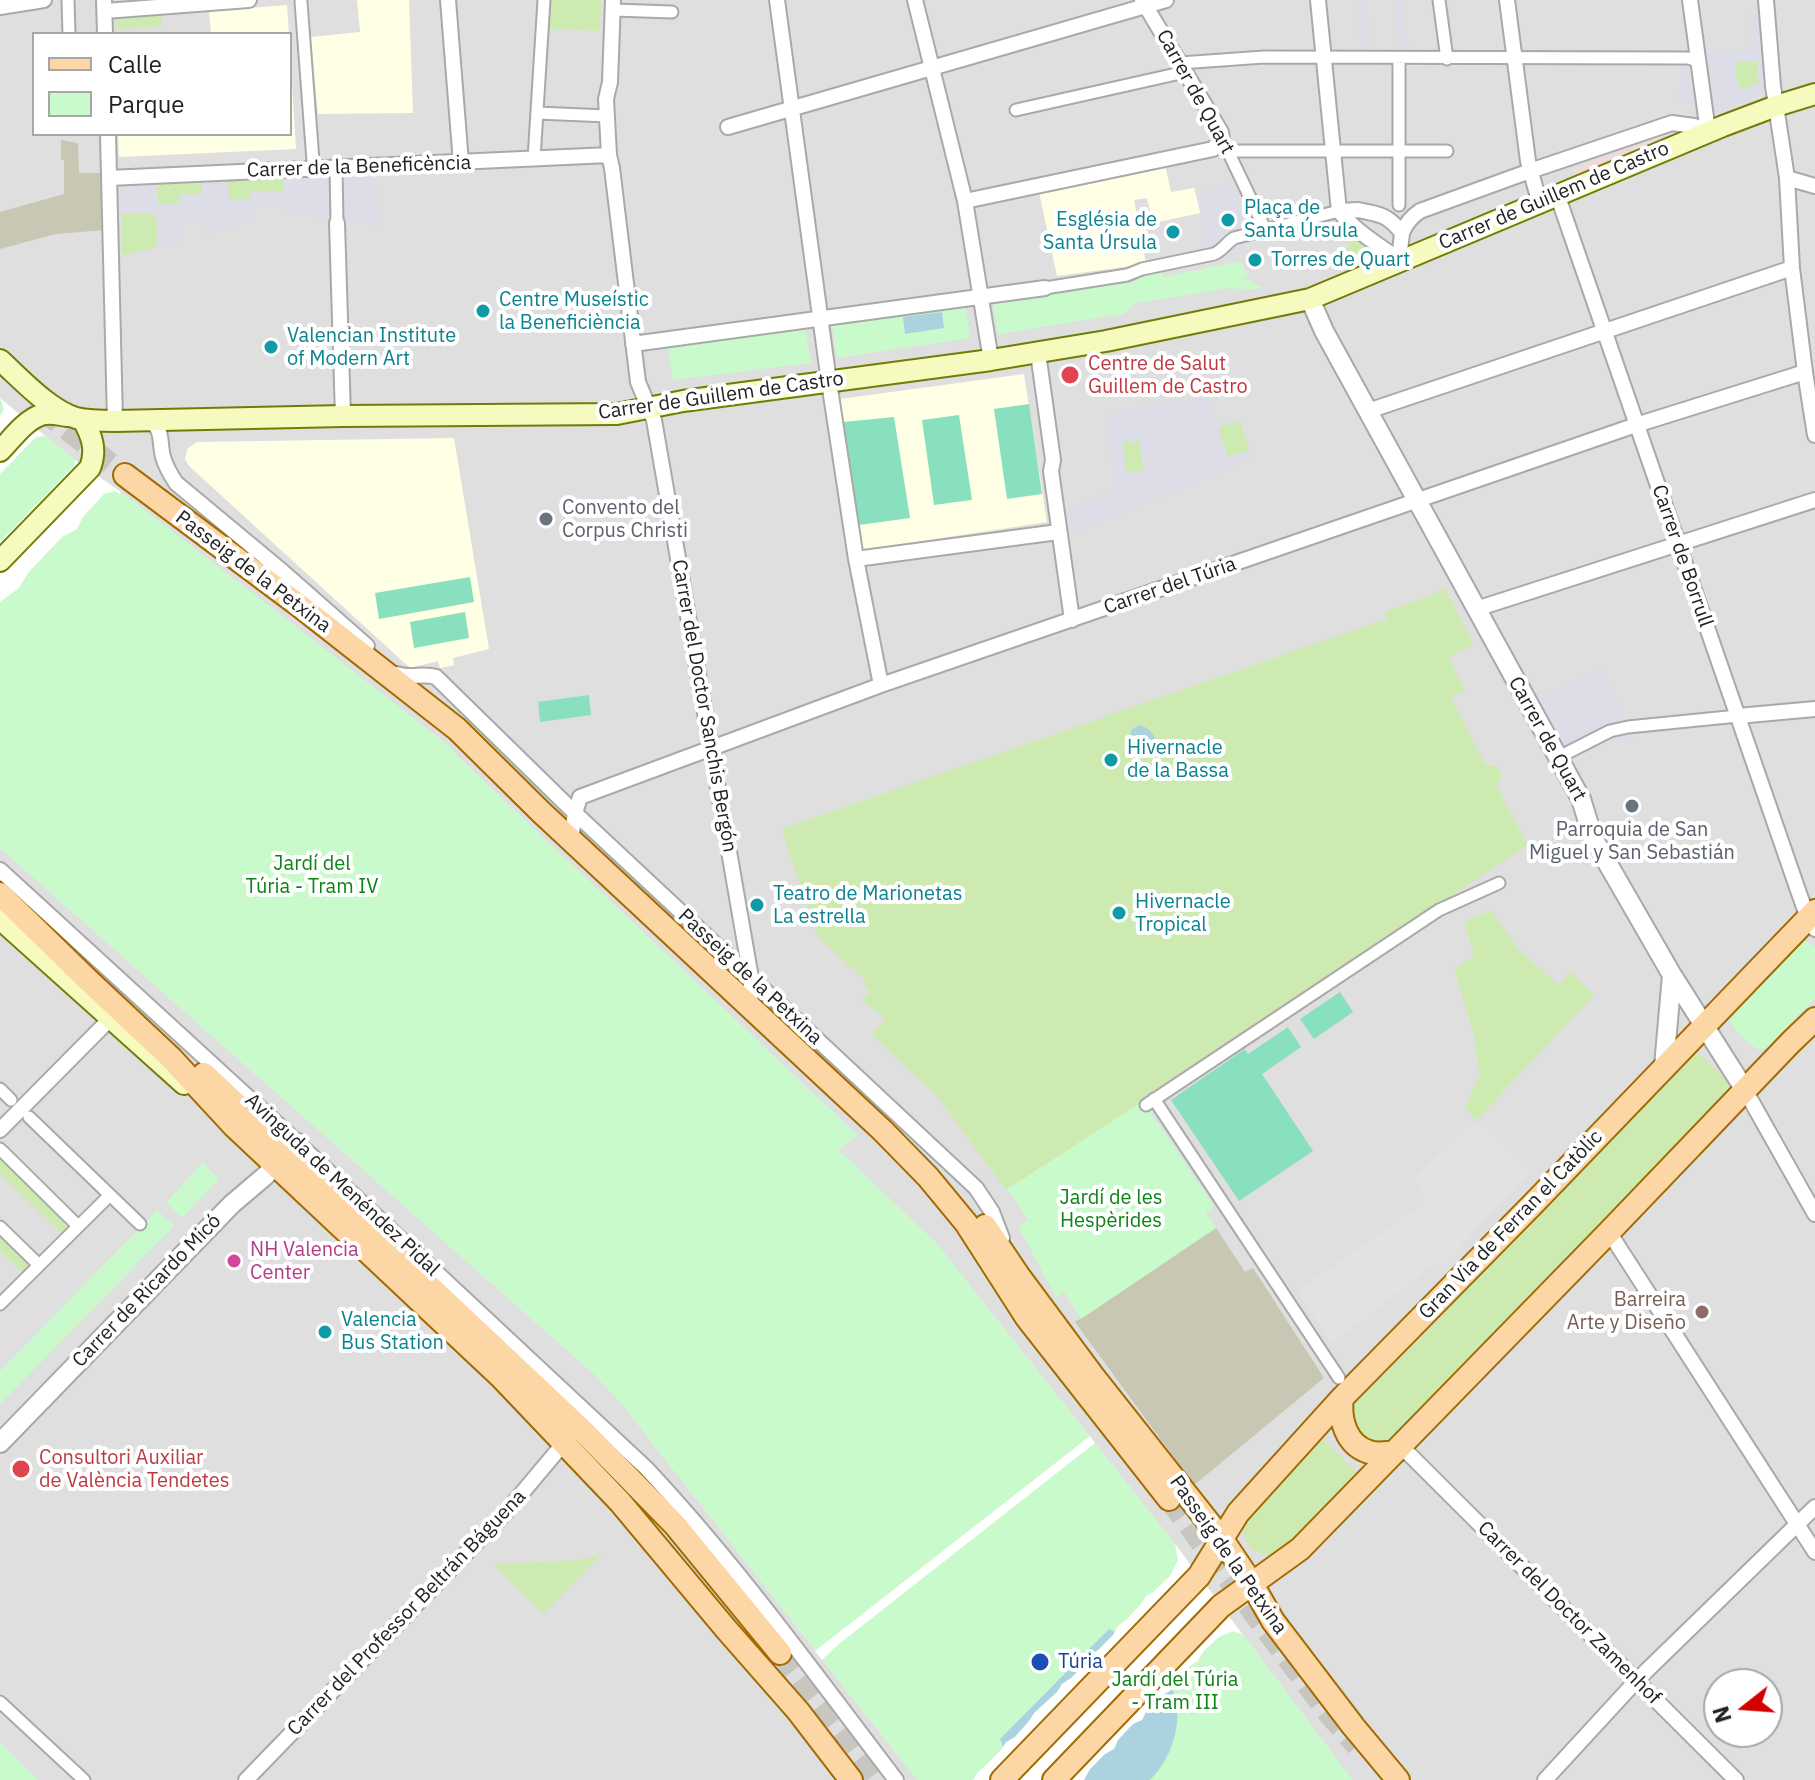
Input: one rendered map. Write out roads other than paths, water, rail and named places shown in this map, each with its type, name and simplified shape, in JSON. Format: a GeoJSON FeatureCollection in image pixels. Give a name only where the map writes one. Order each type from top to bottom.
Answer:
{"type":"FeatureCollection","features":[{"type":"Feature","properties":{"kind":"main road","name":"Carrer de Guillem de Castro"},"geometry":{"type":"LineString","coordinates":[[0,451],[28,422],[43,414],[115,421],[617,414],[683,401],[991,360],[1106,341],[1310,299],[1708,132],[1815,94]]}},
{"type":"Feature","properties":{"kind":"main road"},"geometry":{"type":"LineString","coordinates":[[0,360],[51,404],[78,418],[89,431],[94,451],[89,470],[0,561]]}},
{"type":"Feature","properties":{"kind":"main road","name":"Passeig de la Petxina"},"geometry":{"type":"LineString","coordinates":[[125,475],[457,729],[882,1130],[947,1198],[1027,1318],[1169,1499]]}},
{"type":"Feature","properties":{"kind":"main road","name":"Avinguda de Menéndez Pidal"},"geometry":{"type":"LineString","coordinates":[[0,893],[95,972],[287,1154],[501,1377],[675,1525],[780,1653]]}},
{"type":"Feature","properties":{"kind":"main road","name":"Avinguda de Menéndez Pidal"},"geometry":{"type":"LineString","coordinates":[[0,893],[171,1058],[234,1126]]}},
{"type":"Feature","properties":{"kind":"main road","name":"Avinguda de Menéndez Pidal"},"geometry":{"type":"LineString","coordinates":[[0,919],[234,1126],[287,1154]]}},
{"type":"Feature","properties":{"kind":"main road","name":"Gran Via de Ferran el Catòlic"},"geometry":{"type":"LineString","coordinates":[[1002,1780],[1199,1576],[1250,1498],[1340,1388],[1534,1203],[1705,1024],[1813,919]]}},
{"type":"Feature","properties":{"kind":"main road"},"geometry":{"type":"LineString","coordinates":[[1054,1780],[1221,1606],[1300,1549],[1815,1019]]}},
{"type":"Feature","properties":{"kind":"main road","name":"Passeig de la Petxina"},"geometry":{"type":"LineString","coordinates":[[882,1130],[949,1184],[978,1216],[1093,1376],[1221,1538],[1273,1621],[1398,1780]]}},
{"type":"Feature","properties":{"kind":"main road"},"geometry":{"type":"LineString","coordinates":[[1340,1388],[1342,1424],[1352,1441],[1367,1452],[1380,1454],[1398,1449]]}},
{"type":"Feature","properties":{"kind":"main road","name":"Avinguda de Menéndez Pidal"},"geometry":{"type":"LineString","coordinates":[[573,1436],[630,1514],[798,1711],[851,1780]]}},
{"type":"Feature","properties":{"kind":"street"},"geometry":{"type":"LineString","coordinates":[[0,7],[44,0]]}},
{"type":"Feature","properties":{"kind":"street"},"geometry":{"type":"LineString","coordinates":[[68,0],[69,32]]}},
{"type":"Feature","properties":{"kind":"street"},"geometry":{"type":"LineString","coordinates":[[105,32],[105,6],[249,0]]}},
{"type":"Feature","properties":{"kind":"street"},"geometry":{"type":"LineString","coordinates":[[448,0],[461,163]]}},
{"type":"Feature","properties":{"kind":"street"},"geometry":{"type":"LineString","coordinates":[[534,159],[544,0]]}},
{"type":"Feature","properties":{"kind":"street"},"geometry":{"type":"LineString","coordinates":[[777,0],[829,382],[856,559],[881,685]]}},
{"type":"Feature","properties":{"kind":"street"},"geometry":{"type":"LineString","coordinates":[[915,0],[965,201],[991,360]]}},
{"type":"Feature","properties":{"kind":"street"},"geometry":{"type":"LineString","coordinates":[[728,127],[933,68],[1143,2],[1166,0]]}},
{"type":"Feature","properties":{"kind":"street"},"geometry":{"type":"LineString","coordinates":[[1318,0],[1339,211],[1359,232],[1399,260]]}},
{"type":"Feature","properties":{"kind":"street"},"geometry":{"type":"LineString","coordinates":[[1439,0],[1447,59]]}},
{"type":"Feature","properties":{"kind":"street","name":"Carrer de Borrull"},"geometry":{"type":"LineString","coordinates":[[1507,0],[1530,171],[1548,198],[1604,330],[1738,716],[1813,919]]}},
{"type":"Feature","properties":{"kind":"street"},"geometry":{"type":"LineString","coordinates":[[1690,0],[1708,132]]}},
{"type":"Feature","properties":{"kind":"street"},"geometry":{"type":"LineString","coordinates":[[1766,0],[1776,106],[1787,178],[1792,268],[1815,435]]}},
{"type":"Feature","properties":{"kind":"street"},"geometry":{"type":"LineString","coordinates":[[301,2],[313,161]]}},
{"type":"Feature","properties":{"kind":"street","name":"Carrer de Quart"},"geometry":{"type":"LineString","coordinates":[[1143,2],[1221,132],[1265,229]]}},
{"type":"Feature","properties":{"kind":"street"},"geometry":{"type":"LineString","coordinates":[[613,5],[672,12]]}},
{"type":"Feature","properties":{"kind":"street","name":"Carrer del Doctor Sanchis Bergón"},"geometry":{"type":"LineString","coordinates":[[613,5],[610,82],[606,99],[609,155],[638,382],[654,420],[751,978],[750,1006]]}},
{"type":"Feature","properties":{"kind":"street"},"geometry":{"type":"LineString","coordinates":[[1016,110],[1182,67],[1264,57],[1689,58],[1697,61]]}},
{"type":"Feature","properties":{"kind":"street"},"geometry":{"type":"LineString","coordinates":[[1399,59],[1399,205]]}},
{"type":"Feature","properties":{"kind":"street"},"geometry":{"type":"LineString","coordinates":[[537,113],[607,116]]}},
{"type":"Feature","properties":{"kind":"street","name":"Carrer de Guillem de Castro"},"geometry":{"type":"LineString","coordinates":[[1402,233],[1406,224],[1420,211],[1672,123],[1694,126],[1708,132]]}},
{"type":"Feature","properties":{"kind":"street"},"geometry":{"type":"LineString","coordinates":[[108,136],[115,421]]}},
{"type":"Feature","properties":{"kind":"street"},"geometry":{"type":"LineString","coordinates":[[965,201],[1225,145],[1334,151],[1447,151]]}},
{"type":"Feature","properties":{"kind":"street","name":"Carrer de la Beneficència"},"geometry":{"type":"LineString","coordinates":[[109,178],[609,155]]}},
{"type":"Feature","properties":{"kind":"street"},"geometry":{"type":"LineString","coordinates":[[336,168],[343,416]]}},
{"type":"Feature","properties":{"kind":"street"},"geometry":{"type":"LineString","coordinates":[[1787,178],[1815,186]]}},
{"type":"Feature","properties":{"kind":"street"},"geometry":{"type":"LineString","coordinates":[[633,344],[1127,275],[1214,254],[1234,238],[1339,211],[1358,210],[1393,221],[1402,233],[1399,260]]}},
{"type":"Feature","properties":{"kind":"street"},"geometry":{"type":"LineString","coordinates":[[1368,411],[1792,268]]}},
{"type":"Feature","properties":{"kind":"street","name":"Carrer de Quart"},"geometry":{"type":"LineString","coordinates":[[1310,299],[1324,331],[1416,501],[1581,799],[1593,838],[1672,975],[1745,1090],[1815,1214]]}},
{"type":"Feature","properties":{"kind":"street"},"geometry":{"type":"LineString","coordinates":[[1038,353],[1053,460],[1051,471],[1058,532],[1072,620]]}},
{"type":"Feature","properties":{"kind":"street","name":"Carrer del Túria"},"geometry":{"type":"LineString","coordinates":[[575,813],[580,797],[881,685],[1636,425],[1805,372]]}},
{"type":"Feature","properties":{"kind":"street","name":"Passeig de la Petxina"},"geometry":{"type":"LineString","coordinates":[[148,420],[156,424],[160,431],[163,456],[176,483],[283,572],[457,729]]}},
{"type":"Feature","properties":{"kind":"street"},"geometry":{"type":"LineString","coordinates":[[1476,609],[1815,500]]}},
{"type":"Feature","properties":{"kind":"street"},"geometry":{"type":"LineString","coordinates":[[856,559],[1058,532]]}},
{"type":"Feature","properties":{"kind":"street","name":"Passeig de la Petxina"},"geometry":{"type":"LineString","coordinates":[[397,674],[436,677],[575,813],[976,1188],[992,1212],[1008,1249],[1059,1330]]}},
{"type":"Feature","properties":{"kind":"street"},"geometry":{"type":"LineString","coordinates":[[1557,758],[1610,731],[1628,727],[1815,709]]}},
{"type":"Feature","properties":{"kind":"street"},"geometry":{"type":"LineString","coordinates":[[571,839],[575,813]]}},
{"type":"Feature","properties":{"kind":"street","name":"Avinguda de Menéndez Pidal"},"geometry":{"type":"LineString","coordinates":[[0,870],[287,1154],[600,1424],[646,1468],[680,1504],[788,1638],[896,1780]]}},
{"type":"Feature","properties":{"kind":"street"},"geometry":{"type":"LineString","coordinates":[[1340,1388],[1150,1102],[1439,910],[1499,883]]}},
{"type":"Feature","properties":{"kind":"street"},"geometry":{"type":"LineString","coordinates":[[1664,1066],[1672,975]]}},
{"type":"Feature","properties":{"kind":"street"},"geometry":{"type":"LineString","coordinates":[[0,1130],[111,1018]]}},
{"type":"Feature","properties":{"kind":"street"},"geometry":{"type":"LineString","coordinates":[[0,1089],[11,1100]]}},
{"type":"Feature","properties":{"kind":"street"},"geometry":{"type":"LineString","coordinates":[[29,1117],[140,1224]]}},
{"type":"Feature","properties":{"kind":"street"},"geometry":{"type":"LineString","coordinates":[[0,1149],[78,1226]]}},
{"type":"Feature","properties":{"kind":"street","name":"Carrer de Ricardo Micó"},"geometry":{"type":"LineString","coordinates":[[0,1443],[232,1204],[287,1154]]}},
{"type":"Feature","properties":{"kind":"street"},"geometry":{"type":"LineString","coordinates":[[0,1304],[110,1195]]}},
{"type":"Feature","properties":{"kind":"street"},"geometry":{"type":"LineString","coordinates":[[0,1227],[39,1265]]}},
{"type":"Feature","properties":{"kind":"street"},"geometry":{"type":"LineString","coordinates":[[1609,1232],[1815,1552]]}},
{"type":"Feature","properties":{"kind":"street","name":"Avinguda de Menéndez Pidal"},"geometry":{"type":"LineString","coordinates":[[573,1436],[589,1429],[601,1434],[680,1504]]}},
{"type":"Feature","properties":{"kind":"street","name":"Carrer del Professor Beltrán Báguena"},"geometry":{"type":"LineString","coordinates":[[246,1780],[527,1490],[573,1436]]}},
{"type":"Feature","properties":{"kind":"street","name":"Carrer del Doctor Zamenhof"},"geometry":{"type":"LineString","coordinates":[[1398,1449],[1736,1780]]}},
{"type":"Feature","properties":{"kind":"street"},"geometry":{"type":"LineString","coordinates":[[1545,1780],[1637,1680],[1815,1507]]}},
{"type":"Feature","properties":{"kind":"street"},"geometry":{"type":"LineString","coordinates":[[0,1702],[84,1780]]}},
{"type":"Feature","properties":{"kind":"water"},"geometry":{"type":"Polygon","coordinates":[[[942,312],[944,328],[905,334],[903,317],[942,312]]]}},
{"type":"Feature","properties":{"kind":"water"},"geometry":{"type":"Polygon","coordinates":[[[1139,725],[1148,729],[1156,741],[1156,750],[1150,757],[1141,754],[1132,744],[1131,730],[1139,725]]]}},
{"type":"Feature","properties":{"kind":"water"},"geometry":{"type":"Polygon","coordinates":[[[1109,1629],[1134,1646],[1172,1688],[1177,1725],[1165,1760],[1150,1780],[1026,1780],[1000,1739],[1109,1629]]]}},
{"type":"Feature","properties":{"kind":"tunnel"},"geometry":{"type":"LineString","coordinates":[[41,409],[125,475]]}},
{"type":"Feature","properties":{"kind":"tunnel"},"geometry":{"type":"LineString","coordinates":[[1169,1499],[1329,1714],[1357,1746]]}},
{"type":"Feature","properties":{"kind":"tunnel"},"geometry":{"type":"LineString","coordinates":[[780,1653],[878,1780]]}},
{"type":"Feature","properties":{"kind":"place","name":"Plaça de Santa Úrsula"},"geometry":{"type":"Point","coordinates":[1228,220]}},
{"type":"Feature","properties":{"kind":"place","name":"Església de Santa Úrsula"},"geometry":{"type":"Point","coordinates":[1173,232]}},
{"type":"Feature","properties":{"kind":"place","name":"Torres de Quart"},"geometry":{"type":"Point","coordinates":[1255,260]}},
{"type":"Feature","properties":{"kind":"place","name":"Centre Museístic la Beneficiència"},"geometry":{"type":"Point","coordinates":[483,311]}},
{"type":"Feature","properties":{"kind":"place","name":"Valencian Institute of Modern Art"},"geometry":{"type":"Point","coordinates":[271,347]}},
{"type":"Feature","properties":{"kind":"place","name":"Centre de Salut Guillem de Castro"},"geometry":{"type":"Point","coordinates":[1070,375]}},
{"type":"Feature","properties":{"kind":"place","name":"Convento del Corpus Christi"},"geometry":{"type":"Point","coordinates":[546,519]}},
{"type":"Feature","properties":{"kind":"place","name":"Hivernacle de la Bassa"},"geometry":{"type":"Point","coordinates":[1111,760]}},
{"type":"Feature","properties":{"kind":"place","name":"Parroquia de San Miguel y San Sebastián"},"geometry":{"type":"Point","coordinates":[1632,806]}},
{"type":"Feature","properties":{"kind":"place","name":"Teatro de Marionetas La estrella"},"geometry":{"type":"Point","coordinates":[757,905]}},
{"type":"Feature","properties":{"kind":"place","name":"Hivernacle Tropical"},"geometry":{"type":"Point","coordinates":[1119,913]}},
{"type":"Feature","properties":{"kind":"place","name":"NH Valencia Center"},"geometry":{"type":"Point","coordinates":[234,1261]}},
{"type":"Feature","properties":{"kind":"place","name":"Barreira Arte y Diseño"},"geometry":{"type":"Point","coordinates":[1702,1312]}},
{"type":"Feature","properties":{"kind":"place","name":"Valencia Bus Station"},"geometry":{"type":"Point","coordinates":[325,1332]}},
{"type":"Feature","properties":{"kind":"place","name":"Consultori Auxiliar de València Tendetes"},"geometry":{"type":"Point","coordinates":[21,1469]}},
{"type":"Feature","properties":{"kind":"place","name":"Túria"},"geometry":{"type":"Point","coordinates":[1040,1662]}},
{"type":"Feature","properties":{"kind":"park label","name":"Jardí del Túria - Tram IV"},"geometry":{"type":"Point","coordinates":[312,876]}},
{"type":"Feature","properties":{"kind":"park label","name":"Jardí de les Hespèrides"},"geometry":{"type":"Point","coordinates":[1111,1210]}},
{"type":"Feature","properties":{"kind":"park label","name":"Jardí del Túria - Tram III"},"geometry":{"type":"Point","coordinates":[1175,1692]}}]}
